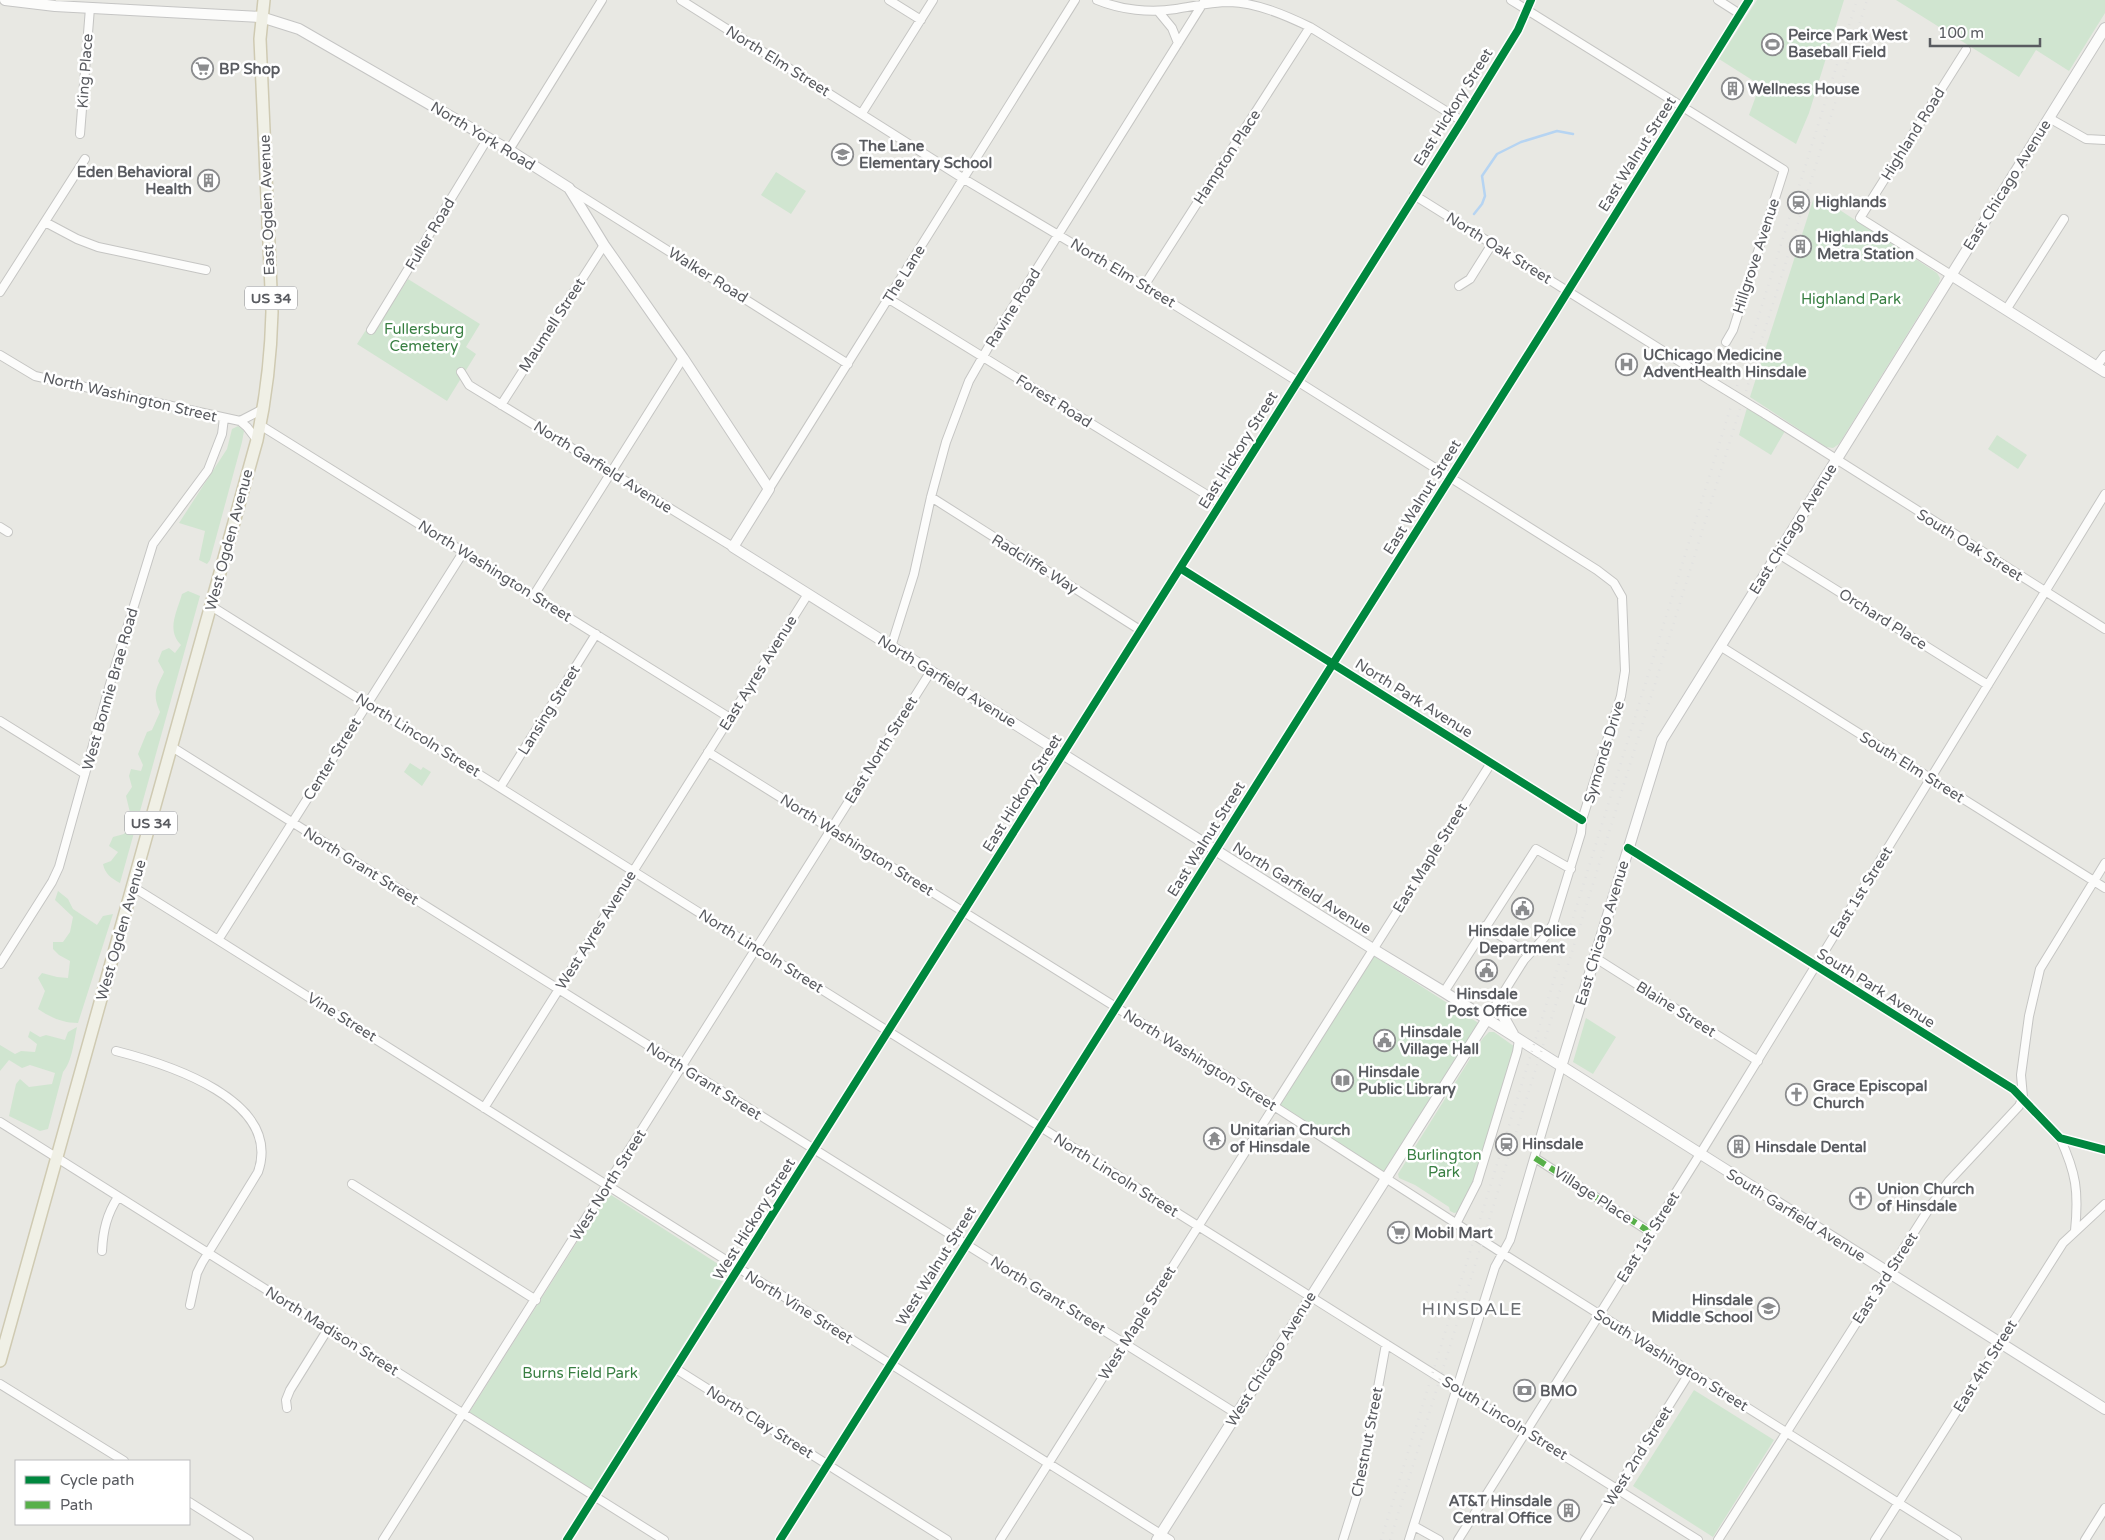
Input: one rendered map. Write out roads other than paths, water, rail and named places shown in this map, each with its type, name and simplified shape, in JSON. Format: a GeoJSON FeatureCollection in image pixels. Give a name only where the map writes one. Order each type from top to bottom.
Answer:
{"type":"FeatureCollection","features":[{"type":"Feature","properties":{"kind":"main road","name":"North York Road"},"geometry":{"type":"LineString","coordinates":[[5,0],[52,6],[261,17],[299,29],[509,150],[569,188],[604,244],[683,358],[769,490]]}},
{"type":"Feature","properties":{"kind":"main road","name":"East Ogden Avenue"},"geometry":{"type":"LineString","coordinates":[[256,440],[266,390],[272,312],[260,39],[264,0]]}},
{"type":"Feature","properties":{"kind":"main road","name":"East Chicago Avenue"},"geometry":{"type":"LineString","coordinates":[[1562,1067],[1594,957],[1662,740],[2105,28]]}},
{"type":"Feature","properties":{"kind":"main road"},"geometry":{"type":"LineString","coordinates":[[1951,275],[2105,372]]}},
{"type":"Feature","properties":{"kind":"main road","name":"West Ogden Avenue"},"geometry":{"type":"LineString","coordinates":[[0,1361],[256,440]]}},
{"type":"Feature","properties":{"kind":"main road","name":"The Lane"},"geometry":{"type":"LineString","coordinates":[[733,547],[769,490]]}},
{"type":"Feature","properties":{"kind":"main road","name":"North Garfield Avenue"},"geometry":{"type":"LineString","coordinates":[[733,547],[1487,1019]]}},
{"type":"Feature","properties":{"kind":"main road"},"geometry":{"type":"LineString","coordinates":[[1502,994],[1501,1009],[1503,1018],[1509,1029],[1519,1040]]}},
{"type":"Feature","properties":{"kind":"main road"},"geometry":{"type":"LineString","coordinates":[[1386,1179],[1487,1019]]}},
{"type":"Feature","properties":{"kind":"main road","name":"South Garfield Avenue"},"geometry":{"type":"LineString","coordinates":[[1487,1019],[1888,1274],[2105,1409]]}},
{"type":"Feature","properties":{"kind":"main road","name":"West Chicago Avenue"},"geometry":{"type":"LineString","coordinates":[[1162,1538],[1237,1414],[1386,1179]]}},
{"type":"Feature","properties":{"kind":"street"},"geometry":{"type":"LineString","coordinates":[[509,150],[602,0]]}},
{"type":"Feature","properties":{"kind":"street","name":"North Elm Street"},"geometry":{"type":"LineString","coordinates":[[681,0],[964,179],[1144,286],[1563,549]]}},
{"type":"Feature","properties":{"kind":"street"},"geometry":{"type":"LineString","coordinates":[[889,0],[921,20]]}},
{"type":"Feature","properties":{"kind":"street"},"geometry":{"type":"LineString","coordinates":[[862,113],[933,0]]}},
{"type":"Feature","properties":{"kind":"street","name":"The Lane"},"geometry":{"type":"LineString","coordinates":[[769,490],[1075,0]]}},
{"type":"Feature","properties":{"kind":"street"},"geometry":{"type":"LineString","coordinates":[[1097,0],[1123,8],[1158,11],[1204,2],[1244,2],[1289,17],[1310,27],[1462,121]]}},
{"type":"Feature","properties":{"kind":"street"},"geometry":{"type":"LineString","coordinates":[[1511,0],[1682,107]]}},
{"type":"Feature","properties":{"kind":"street","name":"East Hickory Street"},"geometry":{"type":"LineString","coordinates":[[963,912],[1462,121],[1518,30],[1531,0]]}},
{"type":"Feature","properties":{"kind":"street"},"geometry":{"type":"LineString","coordinates":[[1718,0],[1740,14]]}},
{"type":"Feature","properties":{"kind":"street","name":"East Walnut Street"},"geometry":{"type":"LineString","coordinates":[[1116,1007],[1749,0]]}},
{"type":"Feature","properties":{"kind":"street","name":"Ravine Road"},"geometry":{"type":"LineString","coordinates":[[891,647],[914,574],[930,497],[956,412],[969,381],[1204,2]]}},
{"type":"Feature","properties":{"kind":"street","name":"King Place"},"geometry":{"type":"LineString","coordinates":[[80,134],[90,8]]}},
{"type":"Feature","properties":{"kind":"street"},"geometry":{"type":"LineString","coordinates":[[1158,11],[1172,28],[1178,44]]}},
{"type":"Feature","properties":{"kind":"street","name":"Hampton Place"},"geometry":{"type":"LineString","coordinates":[[1144,286],[1310,27]]}},
{"type":"Feature","properties":{"kind":"street","name":"Highland Road"},"geometry":{"type":"LineString","coordinates":[[1951,275],[1860,218],[1966,50]]}},
{"type":"Feature","properties":{"kind":"street","name":"Hillgrove Avenue"},"geometry":{"type":"LineString","coordinates":[[1682,107],[1784,170],[1733,330],[1726,342]]}},
{"type":"Feature","properties":{"kind":"street"},"geometry":{"type":"LineString","coordinates":[[2049,118],[2086,139],[2105,140]]}},
{"type":"Feature","properties":{"kind":"street","name":"Fuller Road"},"geometry":{"type":"LineString","coordinates":[[371,330],[488,138]]}},
{"type":"Feature","properties":{"kind":"street"},"geometry":{"type":"LineString","coordinates":[[0,292],[85,159]]}},
{"type":"Feature","properties":{"kind":"street","name":"Walker Road"},"geometry":{"type":"LineString","coordinates":[[569,188],[848,364]]}},
{"type":"Feature","properties":{"kind":"street","name":"North Oak Street"},"geometry":{"type":"LineString","coordinates":[[1414,195],[1836,460]]}},
{"type":"Feature","properties":{"kind":"street"},"geometry":{"type":"LineString","coordinates":[[2006,310],[2064,219]]}},
{"type":"Feature","properties":{"kind":"street"},"geometry":{"type":"LineString","coordinates":[[45,222],[77,240],[98,247],[206,270]]}},
{"type":"Feature","properties":{"kind":"street","name":"Maumell Street"},"geometry":{"type":"LineString","coordinates":[[501,405],[604,244]]}},
{"type":"Feature","properties":{"kind":"street"},"geometry":{"type":"LineString","coordinates":[[1459,286],[1470,279],[1492,244]]}},
{"type":"Feature","properties":{"kind":"street","name":"Forest Road"},"geometry":{"type":"LineString","coordinates":[[889,299],[1220,503]]}},
{"type":"Feature","properties":{"kind":"street","name":"North Washington Street"},"geometry":{"type":"LineString","coordinates":[[0,355],[35,376],[240,421]]}},
{"type":"Feature","properties":{"kind":"street"},"geometry":{"type":"LineString","coordinates":[[2096,367],[2105,355]]}},
{"type":"Feature","properties":{"kind":"street"},"geometry":{"type":"LineString","coordinates":[[534,595],[683,358]]}},
{"type":"Feature","properties":{"kind":"street","name":"North Garfield Avenue"},"geometry":{"type":"LineString","coordinates":[[461,372],[469,385],[733,547]]}},
{"type":"Feature","properties":{"kind":"street"},"geometry":{"type":"LineString","coordinates":[[256,440],[240,421],[262,409]]}},
{"type":"Feature","properties":{"kind":"street","name":"West Bonnie Brae Road"},"geometry":{"type":"LineString","coordinates":[[0,964],[56,875],[153,544],[208,470],[222,434],[224,418]]}},
{"type":"Feature","properties":{"kind":"street","name":"North Washington Street"},"geometry":{"type":"LineString","coordinates":[[260,425],[730,718]]}},
{"type":"Feature","properties":{"kind":"street","name":"South Oak Street"},"geometry":{"type":"LineString","coordinates":[[1836,460],[2105,630]]}},
{"type":"Feature","properties":{"kind":"street","name":"East 1st Street"},"geometry":{"type":"LineString","coordinates":[[1458,1540],[1758,1061],[2105,494]]}},
{"type":"Feature","properties":{"kind":"street","name":"Radcliffe Way"},"geometry":{"type":"LineString","coordinates":[[930,497],[1140,630]]}},
{"type":"Feature","properties":{"kind":"street"},"geometry":{"type":"LineString","coordinates":[[0,527],[8,532]]}},
{"type":"Feature","properties":{"kind":"street","name":"Symonds Drive"},"geometry":{"type":"LineString","coordinates":[[1487,1019],[1528,954],[1545,937],[1553,924],[1571,869],[1581,833],[1582,820],[1624,685],[1623,605],[1619,590],[1614,583],[1563,549]]}},
{"type":"Feature","properties":{"kind":"street","name":"Center Street"},"geometry":{"type":"LineString","coordinates":[[218,940],[464,551]]}},
{"type":"Feature","properties":{"kind":"street","name":"Orchard Place"},"geometry":{"type":"LineString","coordinates":[[1777,553],[1988,685]]}},
{"type":"Feature","properties":{"kind":"street","name":"North Park Avenue"},"geometry":{"type":"LineString","coordinates":[[1180,568],[1582,820]]}},
{"type":"Feature","properties":{"kind":"street","name":"East Ayres Avenue"},"geometry":{"type":"LineString","coordinates":[[708,752],[808,594]]}},
{"type":"Feature","properties":{"kind":"street","name":"North Lincoln Street"},"geometry":{"type":"LineString","coordinates":[[211,606],[501,786],[1311,1297]]}},
{"type":"Feature","properties":{"kind":"street","name":"Lansing Street"},"geometry":{"type":"LineString","coordinates":[[501,786],[596,634]]}},
{"type":"Feature","properties":{"kind":"street","name":"South Elm Street"},"geometry":{"type":"LineString","coordinates":[[1720,646],[2105,888]]}},
{"type":"Feature","properties":{"kind":"street","name":"East North Street"},"geometry":{"type":"LineString","coordinates":[[831,829],[931,671]]}},
{"type":"Feature","properties":{"kind":"street"},"geometry":{"type":"LineString","coordinates":[[0,721],[85,774]]}},
{"type":"Feature","properties":{"kind":"street","name":"North Grant Street"},"geometry":{"type":"LineString","coordinates":[[172,747],[813,1150],[862,1177],[1237,1414]]}},
{"type":"Feature","properties":{"kind":"street","name":"North Washington Street"},"geometry":{"type":"LineString","coordinates":[[708,752],[1274,1106],[1386,1179]]}},
{"type":"Feature","properties":{"kind":"street","name":"West Ayres Avenue"},"geometry":{"type":"LineString","coordinates":[[484,1108],[708,752]]}},
{"type":"Feature","properties":{"kind":"street","name":"East Maple Street"},"geometry":{"type":"LineString","coordinates":[[1274,1106],[1491,763]]}},
{"type":"Feature","properties":{"kind":"street","name":"West North Street"},"geometry":{"type":"LineString","coordinates":[[383,1540],[608,1186],[831,829]]}},
{"type":"Feature","properties":{"kind":"street","name":"South Park Avenue"},"geometry":{"type":"LineString","coordinates":[[1628,848],[2002,1082],[2023,1097],[2060,1138]]}},
{"type":"Feature","properties":{"kind":"street"},"geometry":{"type":"LineString","coordinates":[[1444,992],[1536,849],[1571,869]]}},
{"type":"Feature","properties":{"kind":"street"},"geometry":{"type":"LineString","coordinates":[[2023,1097],[2021,1075],[2024,1049],[2040,968],[2105,863]]}},
{"type":"Feature","properties":{"kind":"street"},"geometry":{"type":"LineString","coordinates":[[132,886],[218,940]]}},
{"type":"Feature","properties":{"kind":"street","name":"West Hickory Street"},"geometry":{"type":"LineString","coordinates":[[567,1540],[963,912]]}},
{"type":"Feature","properties":{"kind":"street"},"geometry":{"type":"LineString","coordinates":[[1485,926],[1528,954]]}},
{"type":"Feature","properties":{"kind":"street","name":"Vine Street"},"geometry":{"type":"LineString","coordinates":[[218,940],[412,1062]]}},
{"type":"Feature","properties":{"kind":"street","name":"Blaine Street"},"geometry":{"type":"LineString","coordinates":[[1594,957],[1758,1061]]}},
{"type":"Feature","properties":{"kind":"street","name":"West Walnut Street"},"geometry":{"type":"LineString","coordinates":[[780,1540],[1116,1007]]}},
{"type":"Feature","properties":{"kind":"street"},"geometry":{"type":"LineString","coordinates":[[1456,1224],[1476,1183],[1517,1052],[1519,1040]]}},
{"type":"Feature","properties":{"kind":"street"},"geometry":{"type":"LineString","coordinates":[[116,1051],[166,1065],[205,1084],[244,1111],[257,1129],[262,1150],[258,1172],[197,1273],[190,1305]]}},
{"type":"Feature","properties":{"kind":"street","name":"North Vine Street"},"geometry":{"type":"LineString","coordinates":[[412,1062],[891,1364],[1162,1538]]}},
{"type":"Feature","properties":{"kind":"street"},"geometry":{"type":"LineString","coordinates":[[1409,1540],[1494,1267],[1510,1240],[1562,1067]]}},
{"type":"Feature","properties":{"kind":"street","name":"East 3rd Street"},"geometry":{"type":"LineString","coordinates":[[1718,1540],[1940,1192],[2010,1116],[2023,1097]]}},
{"type":"Feature","properties":{"kind":"street","name":"West Maple Street"},"geometry":{"type":"LineString","coordinates":[[1000,1540],[1274,1106]]}},
{"type":"Feature","properties":{"kind":"street","name":"North Madison Street"},"geometry":{"type":"LineString","coordinates":[[0,1122],[57,1156],[118,1197],[664,1540]]}},
{"type":"Feature","properties":{"kind":"street"},"geometry":{"type":"LineString","coordinates":[[2060,1138],[2105,1150]]}},
{"type":"Feature","properties":{"kind":"street"},"geometry":{"type":"LineString","coordinates":[[2060,1138],[2070,1160],[2076,1184],[2075,1230]]}},
{"type":"Feature","properties":{"kind":"street","name":"Village Place"},"geometry":{"type":"LineString","coordinates":[[1535,1158],[1650,1232]]}},
{"type":"Feature","properties":{"kind":"street","name":"South Washington Street"},"geometry":{"type":"LineString","coordinates":[[1386,1179],[1957,1540]]}},
{"type":"Feature","properties":{"kind":"street"},"geometry":{"type":"LineString","coordinates":[[352,1184],[536,1300]]}},
{"type":"Feature","properties":{"kind":"street"},"geometry":{"type":"LineString","coordinates":[[102,1251],[103,1232],[107,1217],[118,1197]]}},
{"type":"Feature","properties":{"kind":"street","name":"East 4th Street"},"geometry":{"type":"LineString","coordinates":[[1876,1540],[2063,1242],[2105,1204]]}},
{"type":"Feature","properties":{"kind":"street","name":"South Lincoln Street"},"geometry":{"type":"LineString","coordinates":[[1311,1297],[1698,1540]]}},
{"type":"Feature","properties":{"kind":"street"},"geometry":{"type":"LineString","coordinates":[[287,1408],[286,1400],[290,1390],[328,1329]]}},
{"type":"Feature","properties":{"kind":"street","name":"Chestnut Street"},"geometry":{"type":"LineString","coordinates":[[1343,1540],[1360,1486],[1386,1344]]}},
{"type":"Feature","properties":{"kind":"street","name":"North Clay Street"},"geometry":{"type":"LineString","coordinates":[[676,1369],[947,1540]]}},
{"type":"Feature","properties":{"kind":"street","name":"West 2nd Street"},"geometry":{"type":"LineString","coordinates":[[1585,1540],[1690,1372]]}},
{"type":"Feature","properties":{"kind":"street"},"geometry":{"type":"LineString","coordinates":[[0,1384],[122,1460]]}},
{"type":"Feature","properties":{"kind":"street"},"geometry":{"type":"LineString","coordinates":[[190,1503],[249,1540]]}},
{"type":"Feature","properties":{"kind":"street"},"geometry":{"type":"LineString","coordinates":[[2085,1540],[2105,1508]]}},
{"type":"Feature","properties":{"kind":"street"},"geometry":{"type":"LineString","coordinates":[[1414,1526],[1439,1540]]}},
{"type":"Feature","properties":{"kind":"waterway"},"geometry":{"type":"LineString","coordinates":[[1474,214],[1482,204],[1485,196],[1482,176],[1497,154],[1521,142],[1557,131],[1573,134]]}},
{"type":"Feature","properties":{"kind":"railway"},"geometry":{"type":"LineString","coordinates":[[1737,386],[1857,0]]}},
{"type":"Feature","properties":{"kind":"railway"},"geometry":{"type":"LineString","coordinates":[[1746,391],[1867,0]]}},
{"type":"Feature","properties":{"kind":"railway"},"geometry":{"type":"LineString","coordinates":[[1381,1540],[1732,403]]}},
{"type":"Feature","properties":{"kind":"railway"},"geometry":{"type":"LineString","coordinates":[[1390,1540],[1740,409]]}},
{"type":"Feature","properties":{"kind":"place","name":"Peirce Park West Baseball Field"},"geometry":{"type":"Point","coordinates":[1772,44]}},
{"type":"Feature","properties":{"kind":"place","name":"BP Shop"},"geometry":{"type":"Point","coordinates":[203,69]}},
{"type":"Feature","properties":{"kind":"place","name":"Wellness House"},"geometry":{"type":"Point","coordinates":[1732,89]}},
{"type":"Feature","properties":{"kind":"place","name":"The Lane Elementary School"},"geometry":{"type":"Point","coordinates":[843,155]}},
{"type":"Feature","properties":{"kind":"place","name":"Eden Behavioral Health"},"geometry":{"type":"Point","coordinates":[208,181]}},
{"type":"Feature","properties":{"kind":"place","name":"Highlands"},"geometry":{"type":"Point","coordinates":[1799,202]}},
{"type":"Feature","properties":{"kind":"place","name":"Highlands Metra Station"},"geometry":{"type":"Point","coordinates":[1801,246]}},
{"type":"Feature","properties":{"kind":"place","name":"UChicago Medicine AdventHealth Hinsdale"},"geometry":{"type":"Point","coordinates":[1627,364]}},
{"type":"Feature","properties":{"kind":"place","name":"Hinsdale Police Department"},"geometry":{"type":"Point","coordinates":[1522,908]}},
{"type":"Feature","properties":{"kind":"place","name":"Hinsdale Post Office"},"geometry":{"type":"Point","coordinates":[1487,971]}},
{"type":"Feature","properties":{"kind":"place","name":"Hinsdale Village Hall"},"geometry":{"type":"Point","coordinates":[1384,1041]}},
{"type":"Feature","properties":{"kind":"place","name":"Hinsdale Public Library"},"geometry":{"type":"Point","coordinates":[1342,1081]}},
{"type":"Feature","properties":{"kind":"place","name":"Grace Episcopal Church"},"geometry":{"type":"Point","coordinates":[1797,1095]}},
{"type":"Feature","properties":{"kind":"place","name":"Unitarian Church of Hinsdale"},"geometry":{"type":"Point","coordinates":[1214,1139]}},
{"type":"Feature","properties":{"kind":"place","name":"Hinsdale"},"geometry":{"type":"Point","coordinates":[1506,1144]}},
{"type":"Feature","properties":{"kind":"place","name":"Hinsdale Dental"},"geometry":{"type":"Point","coordinates":[1739,1147]}},
{"type":"Feature","properties":{"kind":"place","name":"Union Church of Hinsdale"},"geometry":{"type":"Point","coordinates":[1861,1198]}},
{"type":"Feature","properties":{"kind":"place","name":"Mobil Mart"},"geometry":{"type":"Point","coordinates":[1398,1233]}},
{"type":"Feature","properties":{"kind":"place","name":"Hinsdale Middle School"},"geometry":{"type":"Point","coordinates":[1769,1309]}},
{"type":"Feature","properties":{"kind":"place","name":"BMO"},"geometry":{"type":"Point","coordinates":[1524,1391]}},
{"type":"Feature","properties":{"kind":"place","name":"AT&T Hinsdale Central Office"},"geometry":{"type":"Point","coordinates":[1568,1510]}},
{"type":"Feature","properties":{"kind":"district","name":"HINSDALE"},"geometry":{"type":"Point","coordinates":[1472,1309]}},
{"type":"Feature","properties":{"kind":"park label","name":"Highland Park"},"geometry":{"type":"Point","coordinates":[1851,299]}},
{"type":"Feature","properties":{"kind":"park label","name":"Fullersburg Cemetery"},"geometry":{"type":"Point","coordinates":[424,338]}},
{"type":"Feature","properties":{"kind":"park label","name":"Burlington Park"},"geometry":{"type":"Point","coordinates":[1444,1164]}},
{"type":"Feature","properties":{"kind":"park label","name":"Burns Field Park"},"geometry":{"type":"Point","coordinates":[580,1373]}}]}
